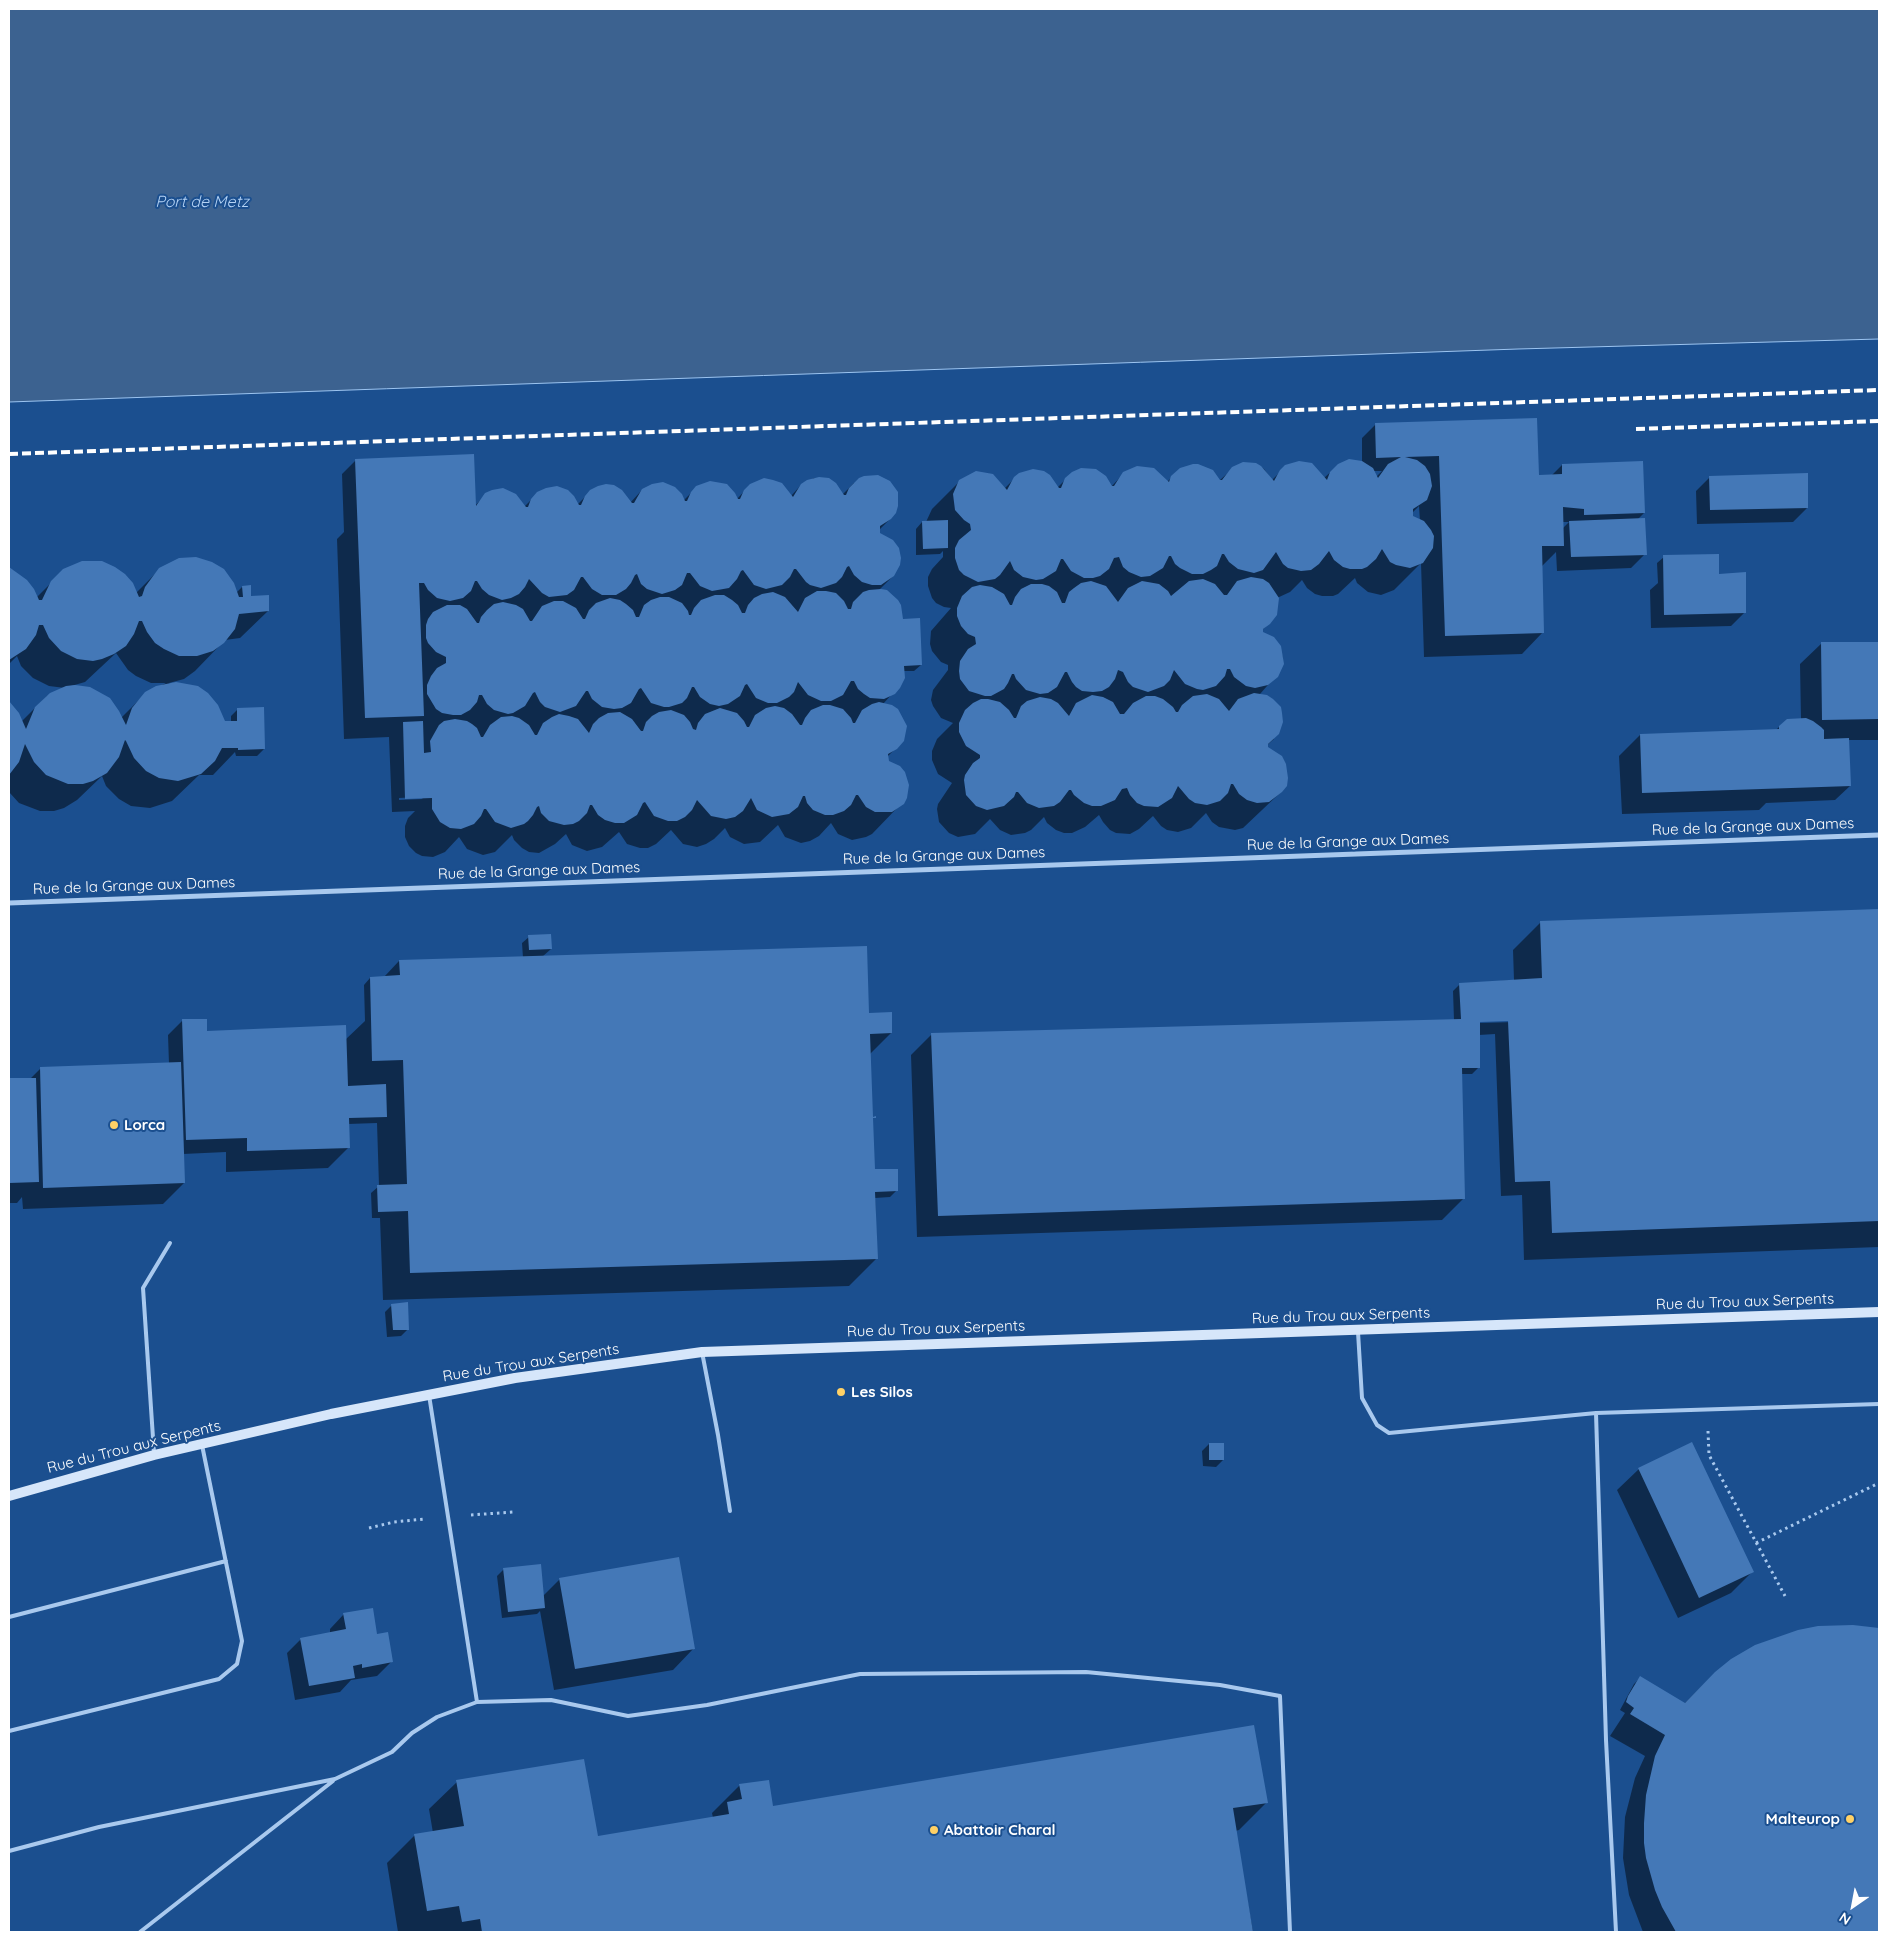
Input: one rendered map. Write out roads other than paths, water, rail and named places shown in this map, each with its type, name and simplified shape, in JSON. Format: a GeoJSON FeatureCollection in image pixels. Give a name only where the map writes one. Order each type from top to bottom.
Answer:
{"type":"FeatureCollection","features":[{"type":"Feature","properties":{"kind":"street","name":"Rue de la Grange aux Dames"},"geometry":{"type":"LineString","coordinates":[[9,903],[1879,835]]}},
{"type":"Feature","properties":{"kind":"street","name":"Rue du Trou aux Serpents"},"geometry":{"type":"LineString","coordinates":[[9,1496],[154,1455],[331,1414],[515,1378],[702,1352],[1879,1312]]}},
{"type":"Feature","properties":{"kind":"lane"},"geometry":{"type":"LineString","coordinates":[[154,1455],[143,1288],[170,1243]]}},
{"type":"Feature","properties":{"kind":"lane"},"geometry":{"type":"LineString","coordinates":[[1358,1330],[1362,1398],[1377,1425],[1389,1433],[1596,1413],[1879,1404]]}},
{"type":"Feature","properties":{"kind":"lane"},"geometry":{"type":"LineString","coordinates":[[702,1352],[730,1511]]}},
{"type":"Feature","properties":{"kind":"lane"},"geometry":{"type":"LineString","coordinates":[[429,1395],[477,1702]]}},
{"type":"Feature","properties":{"kind":"lane"},"geometry":{"type":"LineString","coordinates":[[1596,1413],[1606,1740],[1616,1932]]}},
{"type":"Feature","properties":{"kind":"lane"},"geometry":{"type":"LineString","coordinates":[[9,1731],[219,1679],[237,1664],[242,1642],[202,1444]]}},
{"type":"Feature","properties":{"kind":"lane"},"geometry":{"type":"LineString","coordinates":[[9,1617],[226,1560]]}},
{"type":"Feature","properties":{"kind":"lane"},"geometry":{"type":"LineString","coordinates":[[140,1932],[335,1779],[392,1752],[412,1733],[437,1717],[477,1702],[551,1700],[628,1716],[707,1705],[860,1674],[1086,1672],[1220,1685],[1280,1696],[1290,1932]]}},
{"type":"Feature","properties":{"kind":"lane"},"geometry":{"type":"LineString","coordinates":[[9,1851],[99,1827],[335,1779]]}},
{"type":"Feature","properties":{"kind":"water","name":"Port de Metz"},"geometry":{"type":"Polygon","coordinates":[[[9,9],[1879,9],[1879,339],[1518,349],[9,402],[9,9]]]}},
{"type":"Feature","properties":{"kind":"railway"},"geometry":{"type":"LineString","coordinates":[[9,454],[1879,390]]}},
{"type":"Feature","properties":{"kind":"railway"},"geometry":{"type":"LineString","coordinates":[[1636,429],[1879,421]]}},
{"type":"Feature","properties":{"kind":"place","name":"Lorca"},"geometry":{"type":"Point","coordinates":[114,1125]}},
{"type":"Feature","properties":{"kind":"place","name":"Les Silos"},"geometry":{"type":"Point","coordinates":[841,1392]}},
{"type":"Feature","properties":{"kind":"place","name":"Malteurop"},"geometry":{"type":"Point","coordinates":[1850,1819]}},
{"type":"Feature","properties":{"kind":"place","name":"Abattoir Charal"},"geometry":{"type":"Point","coordinates":[934,1830]}}]}
